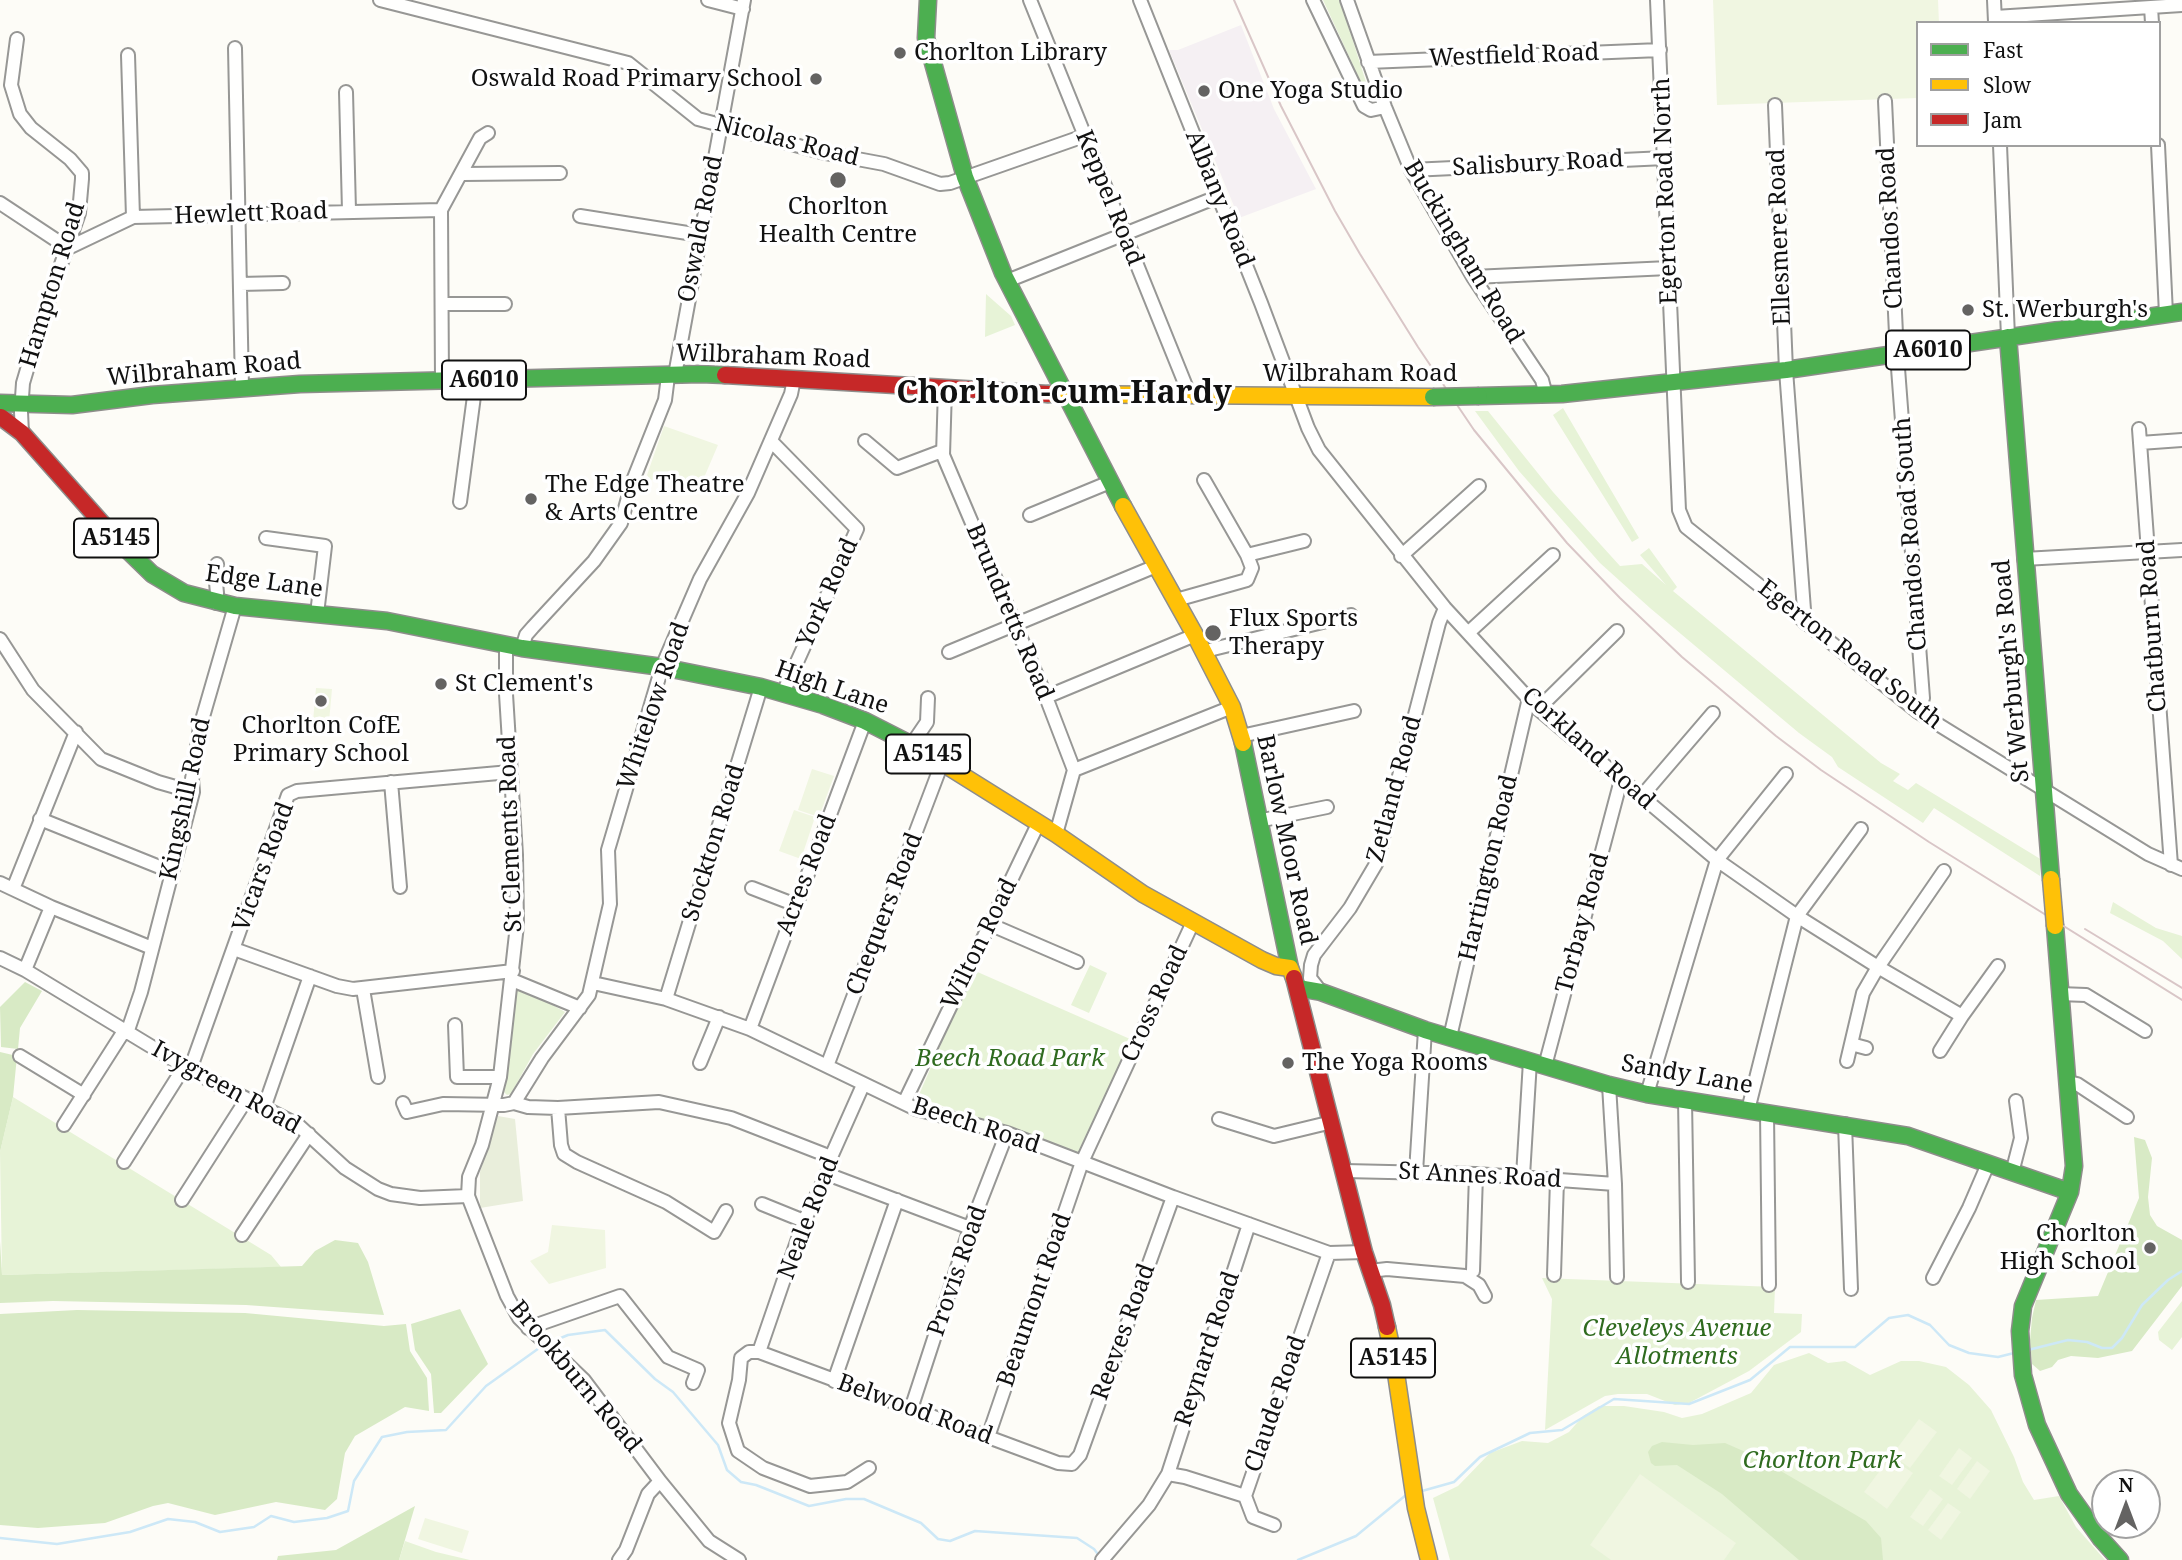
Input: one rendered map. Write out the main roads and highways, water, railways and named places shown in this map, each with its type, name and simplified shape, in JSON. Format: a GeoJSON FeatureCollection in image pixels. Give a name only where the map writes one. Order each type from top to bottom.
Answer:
{"type":"FeatureCollection","features":[{"type":"Feature","properties":{"kind":"main road","name":"Barlow Moor Road"},"geometry":{"type":"LineString","coordinates":[[928,0],[926,38],[965,177],[980,220],[1007,282],[1063,394],[1232,707],[1241,736],[1290,968],[1298,988],[1364,1252],[1382,1305],[1416,1508],[1429,1560]]}},
{"type":"Feature","properties":{"kind":"main road","name":"Wilbraham Road"},"geometry":{"type":"LineString","coordinates":[[21,419],[72,405],[242,387],[701,374],[1063,394],[1297,397],[1546,395],[1786,370],[2174,313]]}},
{"type":"Feature","properties":{"kind":"main road","name":"St Werburgh's Road"},"geometry":{"type":"LineString","coordinates":[[2008,337],[2074,1166],[2070,1192],[2025,1297],[2021,1352],[2027,1392],[2048,1452],[2069,1494],[2101,1539],[2120,1560]]}},
{"type":"Feature","properties":{"kind":"main road"},"geometry":{"type":"LineString","coordinates":[[0,403],[21,419]]}},
{"type":"Feature","properties":{"kind":"main road"},"geometry":{"type":"LineString","coordinates":[[0,417],[21,419]]}},
{"type":"Feature","properties":{"kind":"main road","name":"Edge Lane"},"geometry":{"type":"LineString","coordinates":[[21,419],[126,550],[152,574],[184,593],[235,606],[396,622],[514,646]]}},
{"type":"Feature","properties":{"kind":"main road","name":"High Lane"},"geometry":{"type":"LineString","coordinates":[[514,646],[662,667],[761,687],[865,721],[912,744],[1056,834],[1143,894],[1262,960],[1290,968]]}},
{"type":"Feature","properties":{"kind":"main road","name":"Sandy Lane"},"geometry":{"type":"LineString","coordinates":[[1298,988],[1321,992],[1425,1030],[1609,1085],[1647,1094],[1908,1136],[2070,1192]]}},
{"type":"Feature","properties":{"kind":"waterway"},"geometry":{"type":"LineString","coordinates":[[2028,1350],[2068,1340],[2112,1348],[2122,1338],[2142,1305],[2168,1280],[2182,1271]]}},
{"type":"Feature","properties":{"kind":"waterway"},"geometry":{"type":"LineString","coordinates":[[1422,1491],[1454,1482],[1480,1457],[1530,1433],[1562,1430],[1614,1399],[1689,1404],[1750,1380],[1790,1347],[1855,1347],[1889,1318],[1908,1315],[1930,1325],[1949,1345],[1969,1353],[1998,1357],[2014,1353]]}},
{"type":"Feature","properties":{"kind":"waterway"},"geometry":{"type":"LineString","coordinates":[[551,1342],[568,1335],[605,1330],[655,1379],[673,1392],[718,1445],[727,1470],[741,1482],[756,1485],[809,1506],[846,1499],[864,1499],[921,1523],[938,1539],[950,1541],[975,1531],[1077,1538],[1094,1549],[1100,1557]]}},
{"type":"Feature","properties":{"kind":"waterway"},"geometry":{"type":"LineString","coordinates":[[0,1538],[57,1544],[130,1532],[168,1519],[195,1522],[220,1532],[254,1527],[271,1516],[294,1522],[327,1518],[348,1511],[354,1481],[382,1437],[407,1432],[446,1430],[486,1386],[542,1346]]}},
{"type":"Feature","properties":{"kind":"waterway"},"geometry":{"type":"LineString","coordinates":[[1298,1560],[1356,1536],[1406,1495]]}},
{"type":"Feature","properties":{"kind":"tram line"},"geometry":{"type":"LineString","coordinates":[[1234,0],[1281,106],[1360,254],[1474,430],[1567,543],[1682,657],[1821,770],[1929,842],[2182,1000]]}},
{"type":"Feature","properties":{"kind":"tram line"},"geometry":{"type":"LineString","coordinates":[[2085,929],[2182,988]]}},
{"type":"Feature","properties":{"kind":"place","name":"Chorlton Library"},"geometry":{"type":"Point","coordinates":[900,53]}},
{"type":"Feature","properties":{"kind":"place","name":"Oswald Road Primary School"},"geometry":{"type":"Point","coordinates":[816,79]}},
{"type":"Feature","properties":{"kind":"place","name":"One Yoga Studio"},"geometry":{"type":"Point","coordinates":[1204,91]}},
{"type":"Feature","properties":{"kind":"place","name":"Chorlton Health Centre"},"geometry":{"type":"Point","coordinates":[838,180]}},
{"type":"Feature","properties":{"kind":"place","name":"St. Werburgh's"},"geometry":{"type":"Point","coordinates":[1968,310]}},
{"type":"Feature","properties":{"kind":"place","name":"The Edge Theatre & Arts Centre"},"geometry":{"type":"Point","coordinates":[531,499]}},
{"type":"Feature","properties":{"kind":"place","name":"Flux Sports Therapy"},"geometry":{"type":"Point","coordinates":[1213,633]}},
{"type":"Feature","properties":{"kind":"place","name":"St Clement's"},"geometry":{"type":"Point","coordinates":[441,684]}},
{"type":"Feature","properties":{"kind":"place","name":"Chorlton CofE Primary School"},"geometry":{"type":"Point","coordinates":[321,701]}},
{"type":"Feature","properties":{"kind":"place","name":"The Yoga Rooms"},"geometry":{"type":"Point","coordinates":[1288,1063]}},
{"type":"Feature","properties":{"kind":"place","name":"Chorlton High School"},"geometry":{"type":"Point","coordinates":[2150,1248]}},
{"type":"Feature","properties":{"kind":"district","name":"Chorlton-cum-Hardy"},"geometry":{"type":"Point","coordinates":[1064,394]}},
{"type":"Feature","properties":{"kind":"park label","name":"Beech Road Park"},"geometry":{"type":"Point","coordinates":[1010,1059]}},
{"type":"Feature","properties":{"kind":"park label","name":"Cleveleys Avenue Allotments"},"geometry":{"type":"Point","coordinates":[1677,1343]}},
{"type":"Feature","properties":{"kind":"park label","name":"Chorlton Park"},"geometry":{"type":"Point","coordinates":[1822,1461]}}]}
